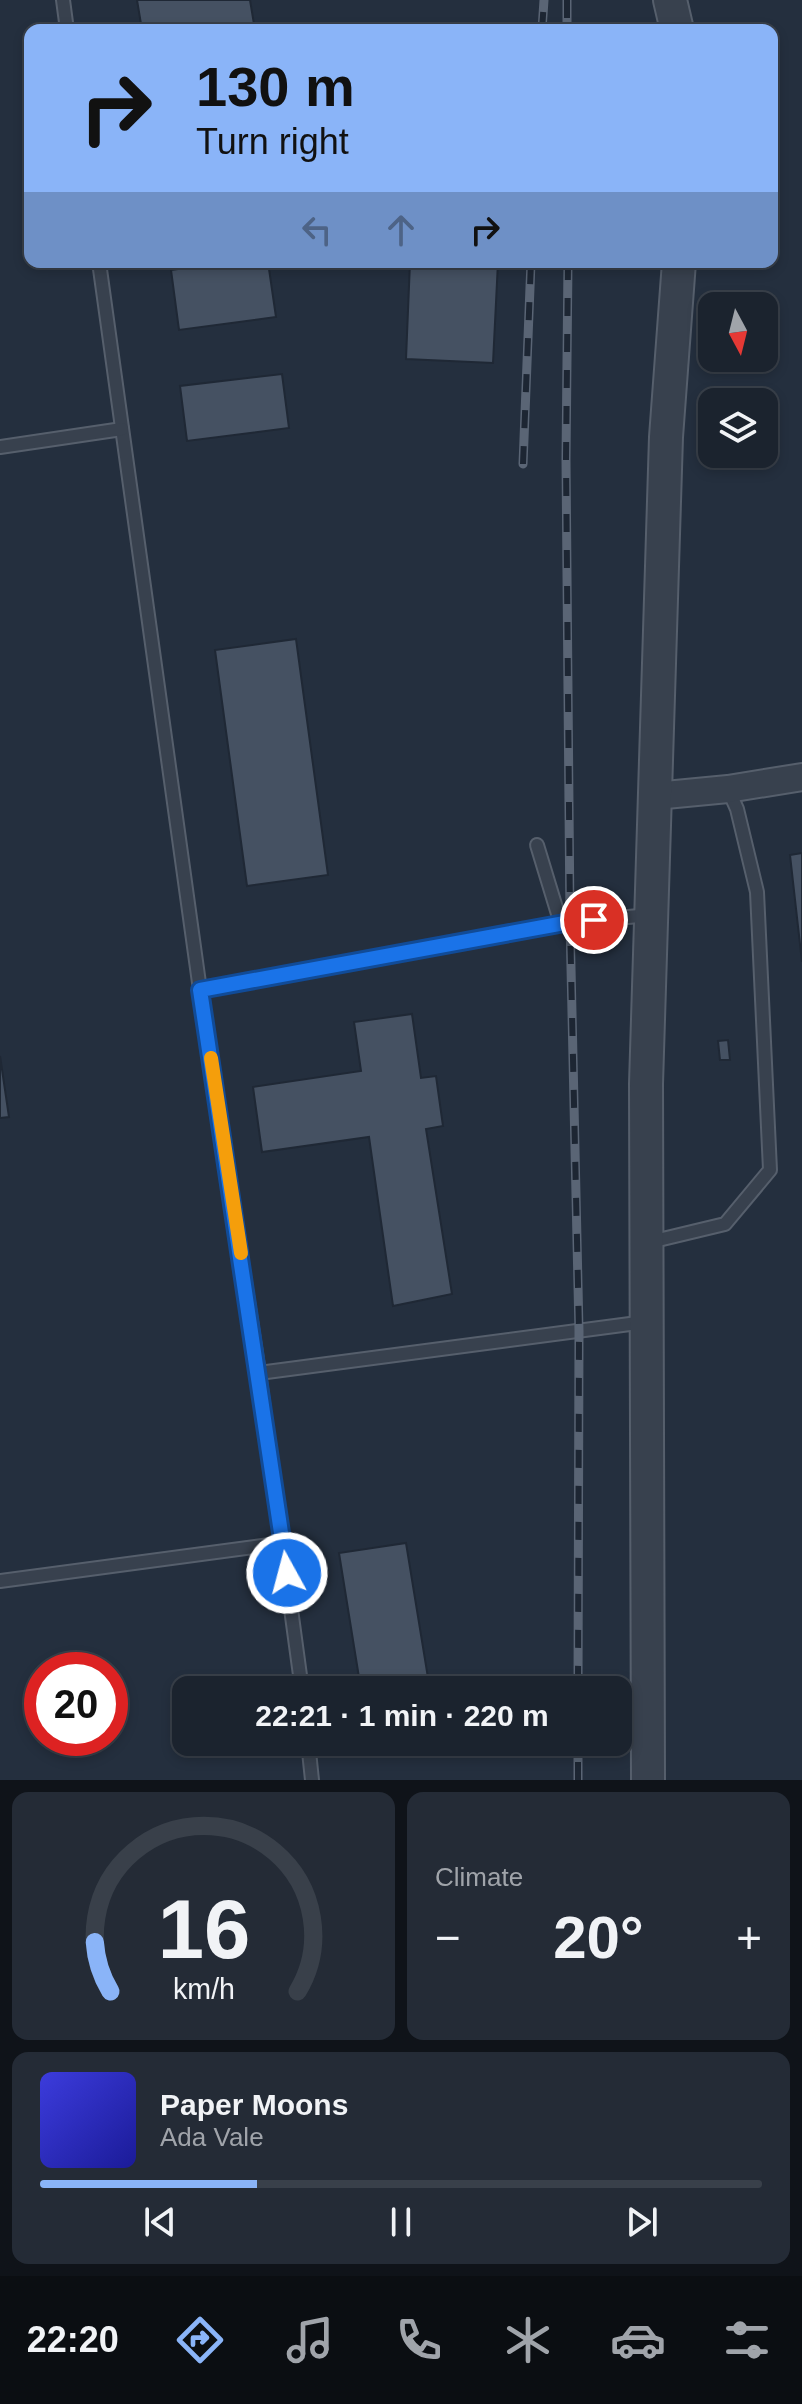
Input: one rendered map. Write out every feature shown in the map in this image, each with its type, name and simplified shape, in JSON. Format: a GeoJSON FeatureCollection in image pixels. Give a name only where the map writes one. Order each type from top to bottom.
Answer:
{"type":"FeatureCollection","features":[{"type":"Feature","properties":{"kind":"street"},"geometry":{"type":"LineString","coordinates":[[648,1780],[646,1084],[666,437],[679,268]]}},
{"type":"Feature","properties":{"kind":"street"},"geometry":{"type":"LineString","coordinates":[[655,796],[728,789],[802,777]]}},
{"type":"Feature","properties":{"kind":"lane"},"geometry":{"type":"LineString","coordinates":[[63,0],[66,24]]}},
{"type":"Feature","properties":{"kind":"lane"},"geometry":{"type":"LineString","coordinates":[[100,268],[200,990],[284,1543],[300,1676]]}},
{"type":"Feature","properties":{"kind":"lane"},"geometry":{"type":"LineString","coordinates":[[0,447],[122,429]]}},
{"type":"Feature","properties":{"kind":"lane"},"geometry":{"type":"LineString","coordinates":[[646,1243],[725,1224],[770,1170],[757,892],[737,809],[728,789]]}},
{"type":"Feature","properties":{"kind":"lane"},"geometry":{"type":"LineString","coordinates":[[537,845],[561,924]]}},
{"type":"Feature","properties":{"kind":"lane"},"geometry":{"type":"LineString","coordinates":[[200,990],[561,924],[651,915]]}},
{"type":"Feature","properties":{"kind":"lane"},"geometry":{"type":"LineString","coordinates":[[259,1373],[647,1322]]}},
{"type":"Feature","properties":{"kind":"lane"},"geometry":{"type":"LineString","coordinates":[[0,1581],[284,1543]]}},
{"type":"Feature","properties":{"kind":"lane"},"geometry":{"type":"LineString","coordinates":[[309,1756],[312,1780]]}},
{"type":"Feature","properties":{"kind":"building"},"geometry":{"type":"Polygon","coordinates":[[[137,0],[250,0],[254,24],[141,24],[137,0]]]}},
{"type":"Feature","properties":{"kind":"building"},"geometry":{"type":"Polygon","coordinates":[[[269,268],[276,317],[179,330],[171,270],[269,268]]]}},
{"type":"Feature","properties":{"kind":"building"},"geometry":{"type":"Polygon","coordinates":[[[410,268],[498,268],[493,363],[406,359],[410,268]]]}},
{"type":"Feature","properties":{"kind":"building"},"geometry":{"type":"Polygon","coordinates":[[[282,374],[289,428],[187,441],[180,386],[282,374]]]}},
{"type":"Feature","properties":{"kind":"building"},"geometry":{"type":"Polygon","coordinates":[[[296,639],[328,875],[247,886],[215,650],[296,639]]]}},
{"type":"Feature","properties":{"kind":"building"},"geometry":{"type":"Polygon","coordinates":[[[802,853],[802,962],[790,855],[802,853]]]}},
{"type":"Feature","properties":{"kind":"building"},"geometry":{"type":"Polygon","coordinates":[[[412,1014],[421,1078],[436,1076],[443,1126],[426,1129],[452,1294],[393,1306],[369,1137],[262,1152],[253,1087],[361,1071],[354,1022],[412,1014]]]}},
{"type":"Feature","properties":{"kind":"building"},"geometry":{"type":"Polygon","coordinates":[[[728,1040],[730,1060],[720,1060],[718,1041],[728,1040]]]}},
{"type":"Feature","properties":{"kind":"building"},"geometry":{"type":"Polygon","coordinates":[[[0,1056],[9,1117],[0,1118],[0,1056]]]}},
{"type":"Feature","properties":{"kind":"building"},"geometry":{"type":"Polygon","coordinates":[[[406,1543],[428,1676],[359,1676],[339,1553],[406,1543]]]}},
{"type":"Feature","properties":{"kind":"railway"},"geometry":{"type":"LineString","coordinates":[[542,24],[544,0]]}},
{"type":"Feature","properties":{"kind":"railway"},"geometry":{"type":"LineString","coordinates":[[567,0],[567,24]]}},
{"type":"Feature","properties":{"kind":"railway"},"geometry":{"type":"LineString","coordinates":[[523,464],[531,268]]}},
{"type":"Feature","properties":{"kind":"railway"},"geometry":{"type":"LineString","coordinates":[[568,268],[566,459],[570,922],[579,1331],[578,1676]]}},
{"type":"Feature","properties":{"kind":"railway"},"geometry":{"type":"LineString","coordinates":[[578,1756],[578,1780]]}},
{"type":"Feature","properties":{"kind":"slow traffic"},"geometry":{"type":"LineString","coordinates":[[211,1058],[241,1253]]}},
{"type":"Feature","properties":{"kind":"route"},"geometry":{"type":"LineString","coordinates":[[287,1573],[200,990],[594,920]]}}]}
